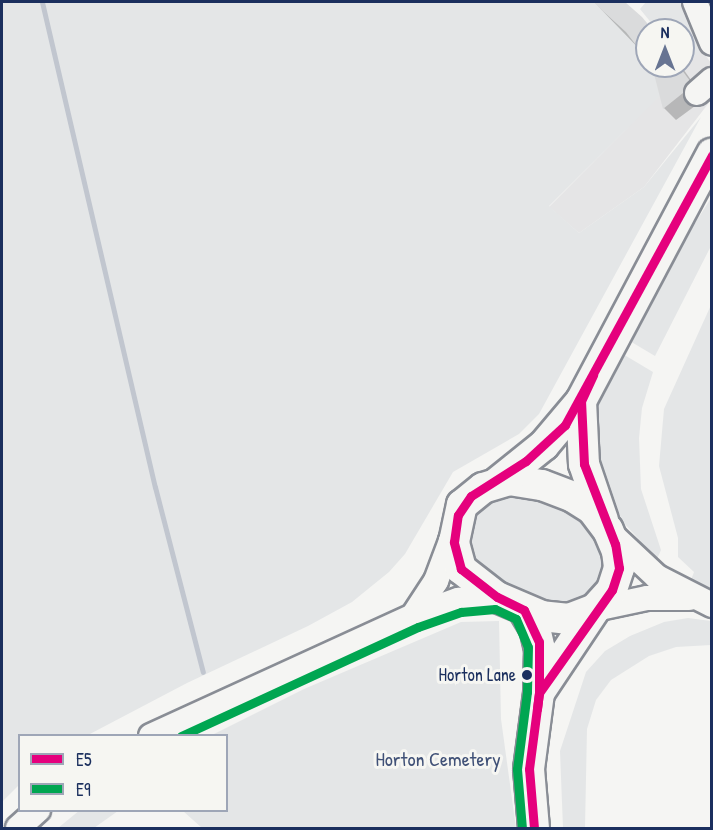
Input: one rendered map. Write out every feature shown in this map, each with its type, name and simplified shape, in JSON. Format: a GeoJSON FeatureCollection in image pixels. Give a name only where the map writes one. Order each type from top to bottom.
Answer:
{"type":"FeatureCollection","features":[{"type":"Feature","properties":{"kind":"main road"},"geometry":{"type":"LineString","coordinates":[[595,609],[561,619],[524,610],[497,597],[461,568],[455,551],[455,529],[466,501],[498,482],[544,445],[581,401],[616,329],[670,237],[711,154]]}},
{"type":"Feature","properties":{"kind":"main road"},"geometry":{"type":"LineString","coordinates":[[670,237],[711,186]]}},
{"type":"Feature","properties":{"kind":"main road"},"geometry":{"type":"LineString","coordinates":[[539,693],[595,609],[612,590],[618,575],[617,551],[584,464],[581,401]]}},
{"type":"Feature","properties":{"kind":"main road"},"geometry":{"type":"LineString","coordinates":[[498,482],[525,481],[564,493],[592,508],[608,530]]}},
{"type":"Feature","properties":{"kind":"main road"},"geometry":{"type":"LineString","coordinates":[[524,610],[539,642],[539,693],[529,770],[534,828]]}},
{"type":"Feature","properties":{"kind":"street"},"geometry":{"type":"LineString","coordinates":[[695,2],[711,43]]}},
{"type":"Feature","properties":{"kind":"street"},"geometry":{"type":"LineString","coordinates":[[413,616],[436,581],[455,529]]}},
{"type":"Feature","properties":{"kind":"street"},"geometry":{"type":"LineString","coordinates":[[608,530],[657,577],[701,602]]}},
{"type":"Feature","properties":{"kind":"street"},"geometry":{"type":"LineString","coordinates":[[153,734],[413,616],[458,600],[497,597]]}},
{"type":"Feature","properties":{"kind":"street"},"geometry":{"type":"LineString","coordinates":[[595,609],[647,598],[701,602]]}},
{"type":"Feature","properties":{"kind":"street"},"geometry":{"type":"LineString","coordinates":[[18,828],[36,812]]}},
{"type":"Feature","properties":{"kind":"shaded area"},"geometry":{"type":"Polygon","coordinates":[[[701,49],[711,63],[711,100],[644,187],[579,233],[549,207],[659,96],[655,78],[695,78],[695,55],[701,49]]]}},
{"type":"Feature","properties":{"kind":"green space"},"geometry":{"type":"Polygon","coordinates":[[[2,2],[593,2],[626,32],[635,44],[635,78],[655,78],[660,96],[549,206],[579,233],[644,187],[701,117],[539,414],[519,434],[453,472],[405,554],[389,572],[352,602],[308,626],[187,683],[90,734],[18,734],[18,786],[2,802],[2,2]]]}},
{"type":"Feature","properties":{"kind":"green space"},"geometry":{"type":"Polygon","coordinates":[[[646,2],[684,2],[687,18],[647,18],[640,9],[646,2]]]}},
{"type":"Feature","properties":{"kind":"green space"},"geometry":{"type":"Polygon","coordinates":[[[695,34],[701,47],[699,54],[695,56],[695,34]]]}},
{"type":"Feature","properties":{"kind":"green space"},"geometry":{"type":"Polygon","coordinates":[[[711,198],[711,246],[655,356],[623,337],[711,198]]]}},
{"type":"Feature","properties":{"kind":"green space"},"geometry":{"type":"Polygon","coordinates":[[[711,305],[711,590],[691,580],[694,572],[678,557],[678,538],[659,466],[664,409],[711,305]]]}},
{"type":"Feature","properties":{"kind":"green space"},"geometry":{"type":"Polygon","coordinates":[[[616,350],[653,372],[642,408],[639,438],[641,489],[661,550],[657,559],[622,521],[594,460],[594,397],[616,350]]]}},
{"type":"Feature","properties":{"kind":"green space"},"geometry":{"type":"Polygon","coordinates":[[[514,490],[590,520],[610,565],[592,597],[559,607],[503,587],[480,571],[467,547],[477,507],[514,490]]]}},
{"type":"Feature","properties":{"kind":"green space"},"geometry":{"type":"Polygon","coordinates":[[[688,618],[711,621],[711,645],[676,647],[649,656],[611,680],[596,700],[587,729],[585,828],[563,828],[560,751],[586,672],[605,651],[630,636],[664,622],[688,618]]]}},
{"type":"Feature","properties":{"kind":"green space","name":"Horton Cemetery"},"geometry":{"type":"Polygon","coordinates":[[[499,621],[501,719],[516,828],[202,828],[184,812],[228,812],[228,734],[214,734],[304,689],[461,622],[499,621]]]}},
{"type":"Feature","properties":{"kind":"green space"},"geometry":{"type":"Polygon","coordinates":[[[78,812],[117,812],[94,828],[58,828],[78,812]]]}},
{"type":"Feature","properties":{"kind":"building"},"geometry":{"type":"Polygon","coordinates":[[[593,2],[625,2],[642,17],[635,18],[635,44],[626,32],[593,2]]]}},
{"type":"Feature","properties":{"kind":"building"},"geometry":{"type":"Polygon","coordinates":[[[655,78],[688,78],[690,81],[683,93],[663,109],[655,78]]]}},
{"type":"Feature","properties":{"kind":"waterway"},"geometry":{"type":"LineString","coordinates":[[42,2],[155,487],[203,672]]}},
{"type":"Feature","properties":{"kind":"transit line","name":"E5"},"geometry":{"type":"LineString","coordinates":[[534,828],[529,769],[539,693],[539,642],[524,610],[497,597],[461,569],[454,542],[458,515],[471,496],[526,461],[565,425],[712,155]]}},
{"type":"Feature","properties":{"kind":"transit line","name":"E5"},"geometry":{"type":"LineString","coordinates":[[537,709],[539,693],[612,590],[619,568],[615,544],[584,464],[581,401],[593,375]]}},
{"type":"Feature","properties":{"kind":"transit line","name":"E9"},"geometry":{"type":"LineString","coordinates":[[185,734],[418,627],[461,612],[495,609],[516,619],[528,647],[527,692],[517,769],[522,828]]}},
{"type":"Feature","properties":{"kind":"place","name":"Horton Lane"},"geometry":{"type":"Point","coordinates":[527,675]}}]}
